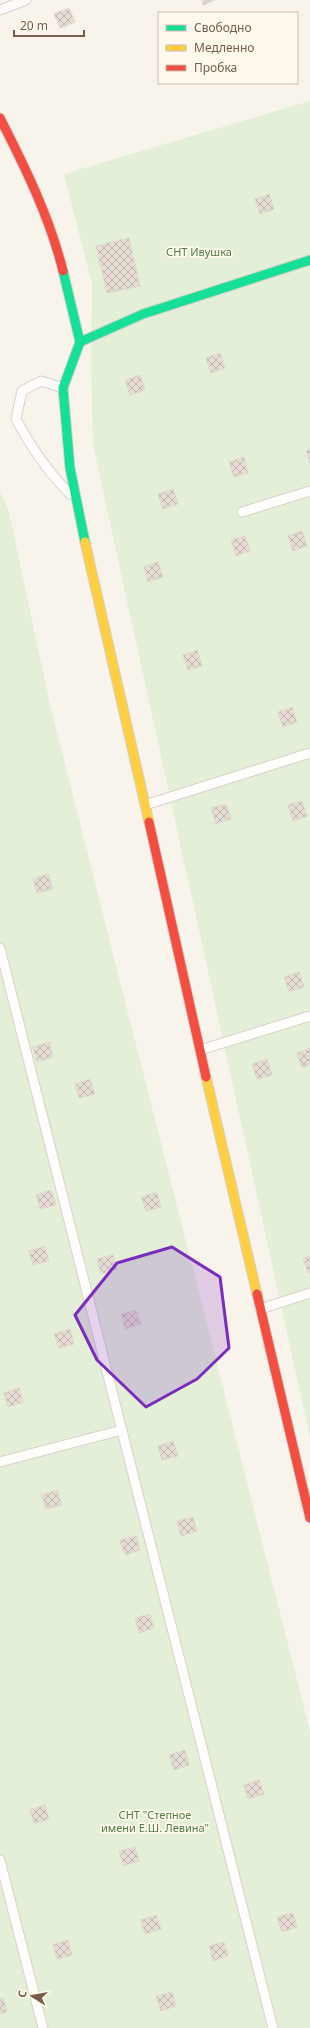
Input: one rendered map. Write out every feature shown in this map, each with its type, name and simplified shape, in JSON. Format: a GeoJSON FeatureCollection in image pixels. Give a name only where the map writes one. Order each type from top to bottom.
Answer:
{"type":"FeatureCollection","features":[{"type":"Feature","properties":{"kind":"street"},"geometry":{"type":"LineString","coordinates":[[0,118],[17,151],[56,242],[80,342],[63,388],[70,468],[76,501],[200,1050],[310,1518]]}},
{"type":"Feature","properties":{"kind":"street"},"geometry":{"type":"LineString","coordinates":[[80,342],[143,314],[310,260]]}},
{"type":"Feature","properties":{"kind":"lane"},"geometry":{"type":"LineString","coordinates":[[0,10],[26,0]]}},
{"type":"Feature","properties":{"kind":"lane"},"geometry":{"type":"LineString","coordinates":[[63,388],[42,382],[22,391],[16,419],[31,448],[53,477],[76,501]]}},
{"type":"Feature","properties":{"kind":"lane"},"geometry":{"type":"LineString","coordinates":[[242,512],[310,491]]}},
{"type":"Feature","properties":{"kind":"lane"},"geometry":{"type":"LineString","coordinates":[[145,805],[310,753]]}},
{"type":"Feature","properties":{"kind":"lane"},"geometry":{"type":"LineString","coordinates":[[0,948],[273,2028]]}},
{"type":"Feature","properties":{"kind":"lane"},"geometry":{"type":"LineString","coordinates":[[200,1050],[310,1016]]}},
{"type":"Feature","properties":{"kind":"lane"},"geometry":{"type":"LineString","coordinates":[[260,1309],[310,1294]]}},
{"type":"Feature","properties":{"kind":"lane"},"geometry":{"type":"LineString","coordinates":[[0,1462],[122,1430]]}},
{"type":"Feature","properties":{"kind":"lane"},"geometry":{"type":"LineString","coordinates":[[0,1860],[43,2028]]}},
{"type":"Feature","properties":{"kind":"highlighted area"},"geometry":{"type":"Polygon","coordinates":[[[172,1247],[220,1277],[229,1348],[197,1379],[146,1407],[97,1360],[75,1315],[117,1263],[172,1247]]]}},
{"type":"Feature","properties":{"kind":"green space","name":"СНТ Ивушка"},"geometry":{"type":"Polygon","coordinates":[[[310,101],[310,1438],[93,445],[91,364],[92,284],[64,174],[310,101]]]}},
{"type":"Feature","properties":{"kind":"green space","name":"СНТ \"Степное имени Е.Ш. Левина\""},"geometry":{"type":"Polygon","coordinates":[[[0,492],[9,512],[50,705],[310,1731],[310,2028],[0,2028],[0,492]]]}},
{"type":"Feature","properties":{"kind":"building"},"geometry":{"type":"Polygon","coordinates":[[[202,0],[215,0],[203,5],[202,0]]]}},
{"type":"Feature","properties":{"kind":"building"},"geometry":{"type":"Polygon","coordinates":[[[69,8],[75,22],[60,28],[54,14],[69,8]]]}},
{"type":"Feature","properties":{"kind":"building"},"geometry":{"type":"Polygon","coordinates":[[[269,194],[274,209],[260,214],[255,199],[269,194]]]}},
{"type":"Feature","properties":{"kind":"building"},"geometry":{"type":"Polygon","coordinates":[[[129,238],[140,286],[107,293],[96,246],[129,238]]]}},
{"type":"Feature","properties":{"kind":"building"},"geometry":{"type":"Polygon","coordinates":[[[220,353],[225,368],[211,373],[206,358],[220,353]]]}},
{"type":"Feature","properties":{"kind":"building"},"geometry":{"type":"Polygon","coordinates":[[[140,375],[145,390],[130,395],[125,380],[140,375]]]}},
{"type":"Feature","properties":{"kind":"building"},"geometry":{"type":"Polygon","coordinates":[[[310,449],[310,464],[306,451],[310,449]]]}},
{"type":"Feature","properties":{"kind":"building"},"geometry":{"type":"Polygon","coordinates":[[[244,457],[248,473],[234,477],[229,462],[244,457]]]}},
{"type":"Feature","properties":{"kind":"building"},"geometry":{"type":"Polygon","coordinates":[[[173,489],[178,504],[163,509],[158,494],[173,489]]]}},
{"type":"Feature","properties":{"kind":"building"},"geometry":{"type":"Polygon","coordinates":[[[302,531],[307,546],[293,551],[288,536],[302,531]]]}},
{"type":"Feature","properties":{"kind":"building"},"geometry":{"type":"Polygon","coordinates":[[[245,536],[250,551],[236,556],[231,540],[245,536]]]}},
{"type":"Feature","properties":{"kind":"building"},"geometry":{"type":"Polygon","coordinates":[[[158,562],[163,577],[148,582],[144,567],[158,562]]]}},
{"type":"Feature","properties":{"kind":"building"},"geometry":{"type":"Polygon","coordinates":[[[197,650],[202,666],[188,670],[183,655],[197,650]]]}},
{"type":"Feature","properties":{"kind":"building"},"geometry":{"type":"Polygon","coordinates":[[[292,707],[297,722],[283,727],[278,712],[292,707]]]}},
{"type":"Feature","properties":{"kind":"building"},"geometry":{"type":"Polygon","coordinates":[[[302,801],[307,816],[293,821],[288,805],[302,801]]]}},
{"type":"Feature","properties":{"kind":"building"},"geometry":{"type":"Polygon","coordinates":[[[226,804],[231,819],[216,824],[211,808],[226,804]]]}},
{"type":"Feature","properties":{"kind":"building"},"geometry":{"type":"Polygon","coordinates":[[[48,874],[53,889],[37,893],[33,879],[48,874]]]}},
{"type":"Feature","properties":{"kind":"building"},"geometry":{"type":"Polygon","coordinates":[[[299,972],[304,987],[289,992],[284,977],[299,972]]]}},
{"type":"Feature","properties":{"kind":"building"},"geometry":{"type":"Polygon","coordinates":[[[49,1042],[53,1057],[37,1062],[33,1047],[49,1042]]]}},
{"type":"Feature","properties":{"kind":"building"},"geometry":{"type":"Polygon","coordinates":[[[310,1048],[310,1065],[302,1068],[297,1053],[310,1048]]]}},
{"type":"Feature","properties":{"kind":"building"},"geometry":{"type":"Polygon","coordinates":[[[267,1059],[272,1075],[257,1079],[252,1064],[267,1059]]]}},
{"type":"Feature","properties":{"kind":"building"},"geometry":{"type":"Polygon","coordinates":[[[90,1079],[95,1094],[79,1098],[75,1084],[90,1079]]]}},
{"type":"Feature","properties":{"kind":"building"},"geometry":{"type":"Polygon","coordinates":[[[51,1190],[56,1205],[40,1209],[36,1195],[51,1190]]]}},
{"type":"Feature","properties":{"kind":"building"},"geometry":{"type":"Polygon","coordinates":[[[157,1192],[161,1207],[146,1211],[141,1197],[157,1192]]]}},
{"type":"Feature","properties":{"kind":"building"},"geometry":{"type":"Polygon","coordinates":[[[45,1246],[49,1261],[33,1265],[29,1251],[45,1246]]]}},
{"type":"Feature","properties":{"kind":"building"},"geometry":{"type":"Polygon","coordinates":[[[113,1255],[117,1269],[101,1274],[97,1259],[113,1255]]]}},
{"type":"Feature","properties":{"kind":"building"},"geometry":{"type":"Polygon","coordinates":[[[310,1256],[310,1273],[308,1273],[303,1258],[310,1256]]]}},
{"type":"Feature","properties":{"kind":"building"},"geometry":{"type":"Polygon","coordinates":[[[136,1310],[141,1324],[125,1329],[121,1314],[136,1310]]]}},
{"type":"Feature","properties":{"kind":"building"},"geometry":{"type":"Polygon","coordinates":[[[70,1329],[74,1344],[59,1348],[54,1334],[70,1329]]]}},
{"type":"Feature","properties":{"kind":"building"},"geometry":{"type":"Polygon","coordinates":[[[19,1388],[23,1402],[8,1407],[4,1393],[19,1388]]]}},
{"type":"Feature","properties":{"kind":"building"},"geometry":{"type":"Polygon","coordinates":[[[173,1441],[178,1456],[162,1460],[158,1446],[173,1441]]]}},
{"type":"Feature","properties":{"kind":"building"},"geometry":{"type":"Polygon","coordinates":[[[57,1490],[62,1505],[46,1509],[42,1495],[57,1490]]]}},
{"type":"Feature","properties":{"kind":"building"},"geometry":{"type":"Polygon","coordinates":[[[193,1517],[197,1531],[181,1536],[177,1521],[193,1517]]]}},
{"type":"Feature","properties":{"kind":"building"},"geometry":{"type":"Polygon","coordinates":[[[136,1536],[140,1550],[125,1555],[120,1540],[136,1536]]]}},
{"type":"Feature","properties":{"kind":"building"},"geometry":{"type":"Polygon","coordinates":[[[150,1614],[154,1628],[139,1633],[135,1618],[150,1614]]]}},
{"type":"Feature","properties":{"kind":"building"},"geometry":{"type":"Polygon","coordinates":[[[185,1750],[189,1765],[174,1770],[169,1755],[185,1750]]]}},
{"type":"Feature","properties":{"kind":"building"},"geometry":{"type":"Polygon","coordinates":[[[259,1780],[264,1794],[248,1799],[244,1785],[259,1780]]]}},
{"type":"Feature","properties":{"kind":"building"},"geometry":{"type":"Polygon","coordinates":[[[45,1805],[49,1819],[34,1824],[30,1810],[45,1805]]]}},
{"type":"Feature","properties":{"kind":"building"},"geometry":{"type":"Polygon","coordinates":[[[135,1847],[139,1861],[123,1866],[119,1851],[135,1847]]]}},
{"type":"Feature","properties":{"kind":"building"},"geometry":{"type":"Polygon","coordinates":[[[293,1913],[297,1927],[282,1932],[277,1917],[293,1913]]]}},
{"type":"Feature","properties":{"kind":"building"},"geometry":{"type":"Polygon","coordinates":[[[156,1915],[161,1929],[145,1934],[141,1920],[156,1915]]]}},
{"type":"Feature","properties":{"kind":"building"},"geometry":{"type":"Polygon","coordinates":[[[68,1940],[72,1955],[57,1959],[53,1945],[68,1940]]]}},
{"type":"Feature","properties":{"kind":"building"},"geometry":{"type":"Polygon","coordinates":[[[224,1942],[228,1956],[213,1961],[209,1946],[224,1942]]]}},
{"type":"Feature","properties":{"kind":"building"},"geometry":{"type":"Polygon","coordinates":[[[172,1992],[176,2006],[161,2011],[156,1996],[172,1992]]]}},
{"type":"Feature","properties":{"kind":"building"},"geometry":{"type":"Polygon","coordinates":[[[3,1998],[7,2012],[0,2014],[0,1999],[3,1998]]]}},
{"type":"Feature","properties":{"kind":"traffic: fast"},"geometry":{"type":"LineString","coordinates":[[80,342],[143,314],[310,260]]}},
{"type":"Feature","properties":{"kind":"traffic: fast"},"geometry":{"type":"LineString","coordinates":[[63,271],[80,342],[63,388],[70,468],[85,542]]}},
{"type":"Feature","properties":{"kind":"traffic: slow"},"geometry":{"type":"LineString","coordinates":[[85,542],[149,822]]}},
{"type":"Feature","properties":{"kind":"traffic: slow"},"geometry":{"type":"LineString","coordinates":[[206,1077],[257,1294]]}},
{"type":"Feature","properties":{"kind":"traffic: jam"},"geometry":{"type":"LineString","coordinates":[[0,118],[44,212],[58,251],[63,271]]}},
{"type":"Feature","properties":{"kind":"traffic: jam"},"geometry":{"type":"LineString","coordinates":[[149,822],[206,1077]]}},
{"type":"Feature","properties":{"kind":"traffic: jam"},"geometry":{"type":"LineString","coordinates":[[257,1294],[310,1518]]}}]}
